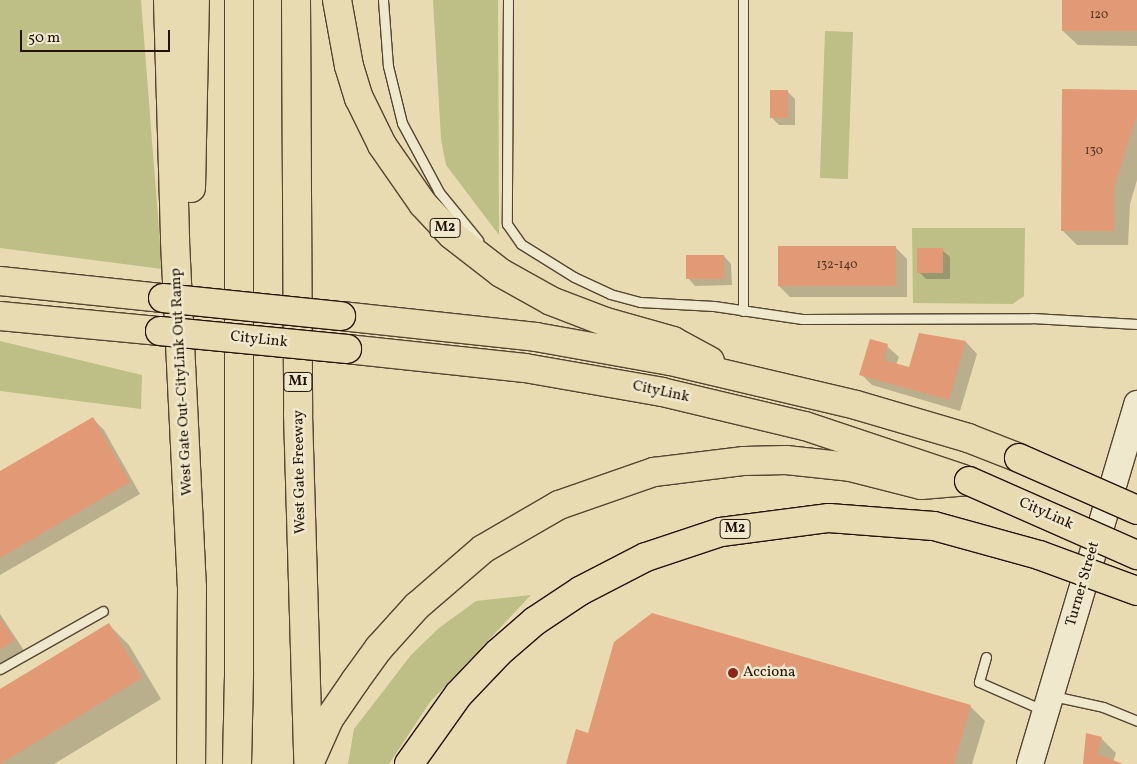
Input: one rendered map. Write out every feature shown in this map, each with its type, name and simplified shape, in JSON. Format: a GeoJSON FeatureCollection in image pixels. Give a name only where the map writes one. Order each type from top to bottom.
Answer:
{"type":"FeatureCollection","features":[{"type":"Feature","properties":{"kind":"highway","name":"West Gate Out-CityLink Out Ramp"},"geometry":{"type":"LineString","coordinates":[[168,0],[174,241],[186,427],[192,587],[191,764]]}},
{"type":"Feature","properties":{"kind":"highway"},"geometry":{"type":"LineString","coordinates":[[186,427],[195,0]]}},
{"type":"Feature","properties":{"kind":"highway"},"geometry":{"type":"LineString","coordinates":[[236,764],[240,673],[239,0]]}},
{"type":"Feature","properties":{"kind":"highway","name":"West Gate Freeway"},"geometry":{"type":"LineString","coordinates":[[296,0],[298,414],[308,764]]}},
{"type":"Feature","properties":{"kind":"highway","name":"M2"},"geometry":{"type":"LineString","coordinates":[[337,0],[340,26],[360,98],[382,145],[423,204],[474,254],[551,301],[606,322],[672,351],[738,376],[856,405],[968,438],[1137,510]]}},
{"type":"Feature","properties":{"kind":"highway","name":"West Gate Out-CityLink Out Ramp"},"geometry":{"type":"LineString","coordinates":[[0,281],[163,298]]}},
{"type":"Feature","properties":{"kind":"highway","name":"CityLink"},"geometry":{"type":"LineString","coordinates":[[163,298],[672,351]]}},
{"type":"Feature","properties":{"kind":"highway","name":"CityLink"},"geometry":{"type":"LineString","coordinates":[[0,316],[525,368],[662,392],[805,426],[969,481],[1137,555]]}},
{"type":"Feature","properties":{"kind":"highway"},"geometry":{"type":"LineString","coordinates":[[308,764],[329,719],[355,681],[379,648],[417,606],[483,549],[559,504],[654,472],[744,460],[786,460],[850,467],[921,484],[969,481]]}},
{"type":"Feature","properties":{"kind":"highway","name":"M2"},"geometry":{"type":"LineString","coordinates":[[409,764],[459,694],[498,653],[535,621],[633,563],[722,532],[830,518],[934,526],[1039,555],[1137,592]]}},
{"type":"Feature","properties":{"kind":"street","name":"Turner Street"},"geometry":{"type":"LineString","coordinates":[[1030,764],[1137,404]]}},
{"type":"Feature","properties":{"kind":"lane"},"geometry":{"type":"LineString","coordinates":[[383,0],[388,66],[396,102],[418,158],[438,192],[483,246],[551,301]]}},
{"type":"Feature","properties":{"kind":"lane"},"geometry":{"type":"LineString","coordinates":[[508,0],[506,211],[508,224],[516,239],[557,267],[616,296],[655,304],[714,306],[802,319],[1032,318],[1137,324]]}},
{"type":"Feature","properties":{"kind":"lane"},"geometry":{"type":"LineString","coordinates":[[742,311],[743,0]]}},
{"type":"Feature","properties":{"kind":"lane"},"geometry":{"type":"LineString","coordinates":[[0,669],[103,611]]}},
{"type":"Feature","properties":{"kind":"lane"},"geometry":{"type":"LineString","coordinates":[[986,656],[979,682],[1048,703],[1103,707],[1137,721]]}},
{"type":"Feature","properties":{"kind":"green space"},"geometry":{"type":"Polygon","coordinates":[[[0,0],[141,0],[162,269],[0,248],[0,0]]]}},
{"type":"Feature","properties":{"kind":"green space"},"geometry":{"type":"Polygon","coordinates":[[[433,0],[498,0],[499,235],[446,165],[441,139],[433,0]]]}},
{"type":"Feature","properties":{"kind":"green space"},"geometry":{"type":"Polygon","coordinates":[[[825,31],[853,32],[848,179],[820,178],[825,31]]]}},
{"type":"Feature","properties":{"kind":"green space"},"geometry":{"type":"Polygon","coordinates":[[[912,228],[1025,228],[1024,296],[1013,304],[913,303],[912,228]]]}},
{"type":"Feature","properties":{"kind":"green space"},"geometry":{"type":"Polygon","coordinates":[[[0,341],[142,375],[141,409],[0,391],[0,341]]]}},
{"type":"Feature","properties":{"kind":"green space"},"geometry":{"type":"Polygon","coordinates":[[[531,595],[430,702],[389,764],[348,764],[354,729],[411,655],[439,628],[476,601],[531,595]]]}},
{"type":"Feature","properties":{"kind":"building"},"geometry":{"type":"Polygon","coordinates":[[[1062,0],[1137,0],[1137,31],[1062,31],[1062,0]]]}},
{"type":"Feature","properties":{"kind":"building"},"geometry":{"type":"Polygon","coordinates":[[[1062,89],[1137,90],[1137,115],[1114,188],[1114,231],[1061,231],[1062,89]]]}},
{"type":"Feature","properties":{"kind":"building"},"geometry":{"type":"Polygon","coordinates":[[[770,90],[788,90],[788,118],[770,118],[770,90]]]}},
{"type":"Feature","properties":{"kind":"building"},"geometry":{"type":"Polygon","coordinates":[[[778,246],[896,246],[896,286],[778,286],[778,246]]]}},
{"type":"Feature","properties":{"kind":"building"},"geometry":{"type":"Polygon","coordinates":[[[917,248],[943,248],[943,273],[917,273],[917,248]]]}},
{"type":"Feature","properties":{"kind":"building"},"geometry":{"type":"Polygon","coordinates":[[[686,255],[724,255],[724,279],[686,279],[686,255]]]}},
{"type":"Feature","properties":{"kind":"building"},"geometry":{"type":"Polygon","coordinates":[[[919,333],[966,341],[949,400],[859,375],[870,339],[888,344],[884,360],[909,367],[919,333]]]}},
{"type":"Feature","properties":{"kind":"building"},"geometry":{"type":"Polygon","coordinates":[[[93,417],[130,482],[0,558],[0,471],[93,417]]]}},
{"type":"Feature","properties":{"kind":"building","name":"Acciona"},"geometry":{"type":"Polygon","coordinates":[[[652,613],[971,705],[954,764],[566,764],[576,729],[588,733],[614,642],[652,613]]]}},
{"type":"Feature","properties":{"kind":"building"},"geometry":{"type":"Polygon","coordinates":[[[0,618],[15,640],[0,650],[0,618]]]}},
{"type":"Feature","properties":{"kind":"building"},"geometry":{"type":"Polygon","coordinates":[[[109,623],[142,678],[0,764],[0,689],[109,623]]]}},
{"type":"Feature","properties":{"kind":"building"},"geometry":{"type":"Polygon","coordinates":[[[1086,733],[1102,737],[1097,754],[1123,764],[1083,764],[1086,733]]]}},
{"type":"Feature","properties":{"kind":"place","name":"Acciona"},"geometry":{"type":"Point","coordinates":[733,673]}}]}
